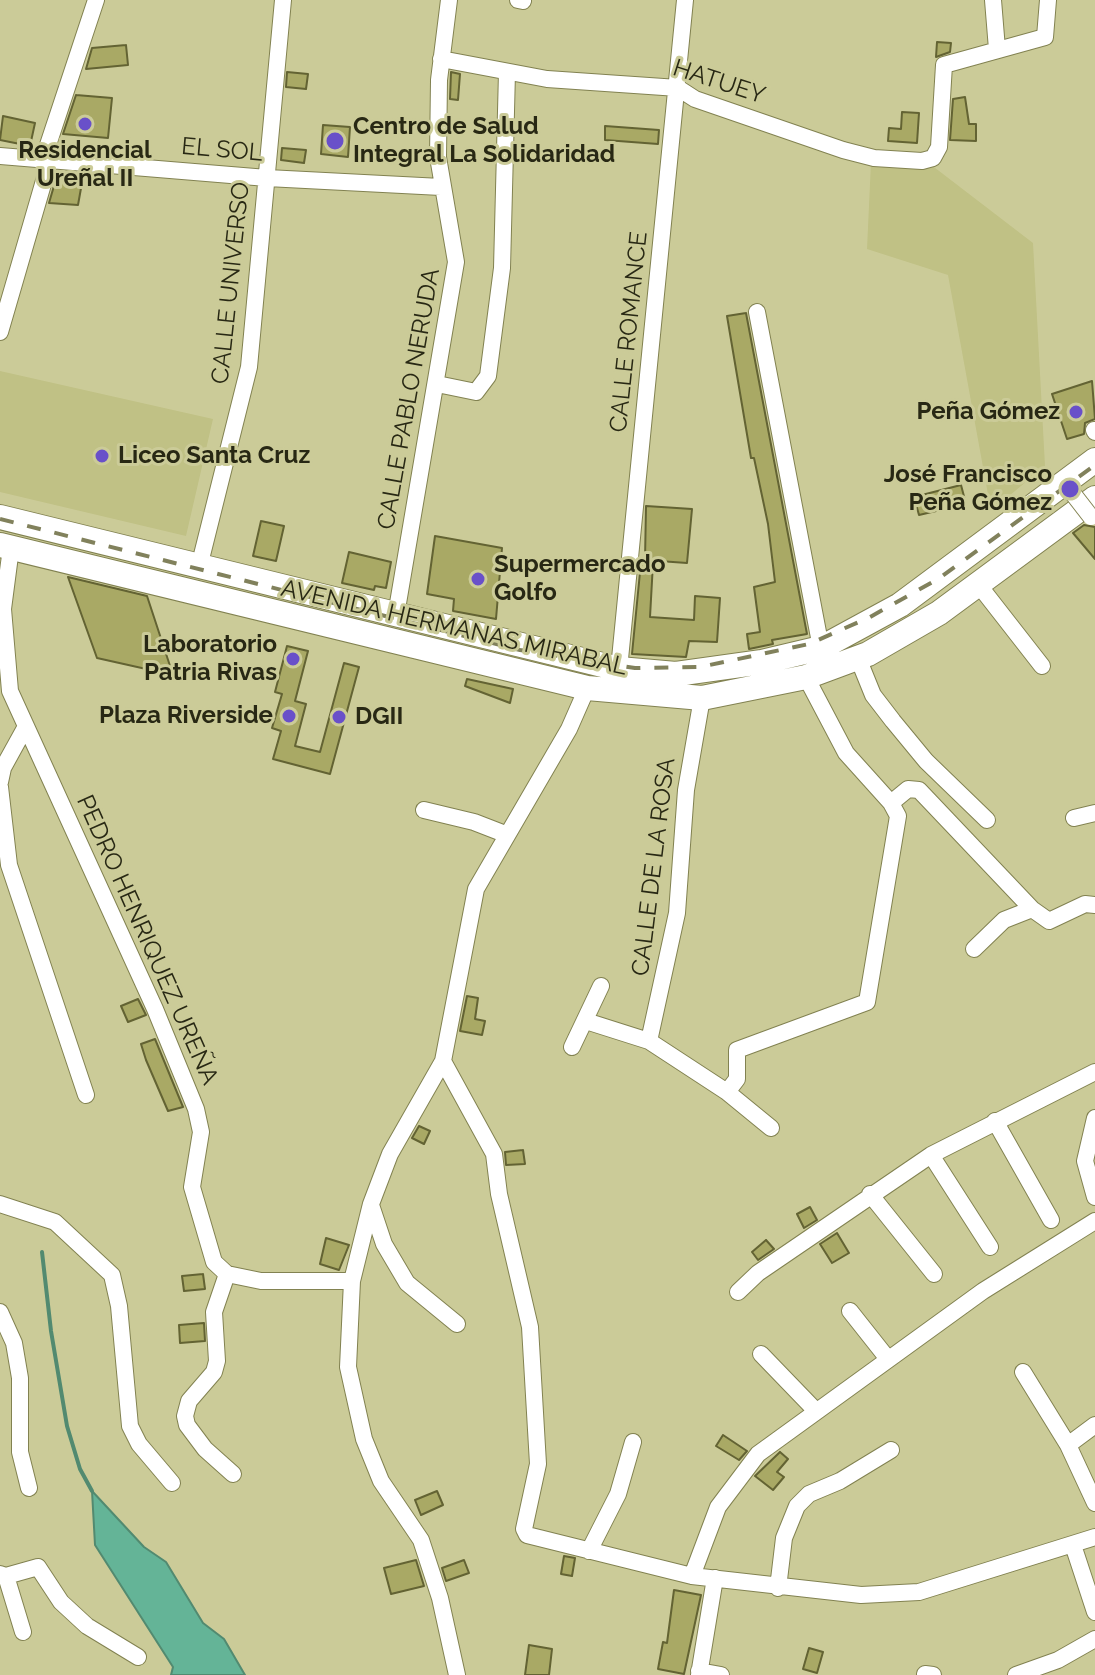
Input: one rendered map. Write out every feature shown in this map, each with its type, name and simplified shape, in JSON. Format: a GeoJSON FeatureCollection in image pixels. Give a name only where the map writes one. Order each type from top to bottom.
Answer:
{"type":"FeatureCollection","features":[{"type":"Feature","properties":{"kind":"main road","name":"AVENIDA HERMANAS MIRABAL"},"geometry":{"type":"LineString","coordinates":[[0,517],[619,669],[676,674],[762,662],[821,648],[900,605],[1095,460]]}},
{"type":"Feature","properties":{"kind":"main road","name":"AVENIDA HERMANAS MIRABAL"},"geometry":{"type":"LineString","coordinates":[[5,547],[587,688],[702,698],[806,677],[858,658],[939,613],[1093,507]]}},
{"type":"Feature","properties":{"kind":"street"},"geometry":{"type":"LineString","coordinates":[[0,332],[47,160],[96,0]]}},
{"type":"Feature","properties":{"kind":"street","name":"CALLE UNIVERSO"},"geometry":{"type":"LineString","coordinates":[[199,567],[249,367],[283,0]]}},
{"type":"Feature","properties":{"kind":"street","name":"CALLE PABLO NERUDA"},"geometry":{"type":"LineString","coordinates":[[396,615],[456,262],[438,157],[441,59],[449,0]]}},
{"type":"Feature","properties":{"kind":"street","name":"CALLE ROMANCE"},"geometry":{"type":"LineString","coordinates":[[619,669],[685,0]]}},
{"type":"Feature","properties":{"kind":"street"},"geometry":{"type":"LineString","coordinates":[[993,0],[997,49],[1045,37],[1048,0]]}},
{"type":"Feature","properties":{"kind":"street","name":"HATUEY"},"geometry":{"type":"LineString","coordinates":[[441,59],[547,79],[678,88],[695,99],[843,150],[874,158],[930,159],[937,154],[940,142],[944,65],[997,49]]}},
{"type":"Feature","properties":{"kind":"street"},"geometry":{"type":"LineString","coordinates":[[437,384],[476,392],[488,376],[502,268],[507,72]]}},
{"type":"Feature","properties":{"kind":"street","name":"EL SOL"},"geometry":{"type":"LineString","coordinates":[[0,156],[267,178],[441,187]]}},
{"type":"Feature","properties":{"kind":"street"},"geometry":{"type":"LineString","coordinates":[[757,312],[821,648]]}},
{"type":"Feature","properties":{"kind":"street"},"geometry":{"type":"LineString","coordinates":[[1067,486],[1093,507]]}},
{"type":"Feature","properties":{"kind":"street","name":"PEDRO HENRIQUEZ UREÑA"},"geometry":{"type":"LineString","coordinates":[[5,547],[3,609],[6,675],[25,728],[155,1009],[196,1109],[201,1132],[192,1187],[214,1262],[227,1274]]}},
{"type":"Feature","properties":{"kind":"street"},"geometry":{"type":"LineString","coordinates":[[978,584],[1042,666]]}},
{"type":"Feature","properties":{"kind":"street"},"geometry":{"type":"LineString","coordinates":[[858,658],[873,695],[926,761],[987,820]]}},
{"type":"Feature","properties":{"kind":"street"},"geometry":{"type":"LineString","coordinates":[[727,1092],[737,1079],[737,1050],[867,1004],[898,820],[891,803],[846,753],[806,677]]}},
{"type":"Feature","properties":{"kind":"street"},"geometry":{"type":"LineString","coordinates":[[457,1675],[440,1598],[421,1540],[381,1481],[364,1439],[348,1367],[352,1281],[371,1204],[390,1154],[443,1061],[476,889],[505,834],[569,729],[587,688]]}},
{"type":"Feature","properties":{"kind":"street","name":"CALLE DE LA ROSA"},"geometry":{"type":"LineString","coordinates":[[649,1041],[677,913],[686,790],[702,698]]}},
{"type":"Feature","properties":{"kind":"street"},"geometry":{"type":"LineString","coordinates":[[25,728],[3,768],[0,784],[9,865],[86,1095]]}},
{"type":"Feature","properties":{"kind":"street"},"geometry":{"type":"LineString","coordinates":[[891,803],[908,789],[919,790],[1032,909],[1053,921],[1085,904],[1095,905]]}},
{"type":"Feature","properties":{"kind":"street"},"geometry":{"type":"LineString","coordinates":[[424,810],[505,834]]}},
{"type":"Feature","properties":{"kind":"street"},"geometry":{"type":"LineString","coordinates":[[1074,818],[1095,813]]}},
{"type":"Feature","properties":{"kind":"street"},"geometry":{"type":"LineString","coordinates":[[974,949],[1004,920],[1032,909]]}},
{"type":"Feature","properties":{"kind":"street"},"geometry":{"type":"LineString","coordinates":[[572,1047],[601,986]]}},
{"type":"Feature","properties":{"kind":"street"},"geometry":{"type":"LineString","coordinates":[[586,1021],[649,1041],[727,1092],[771,1128]]}},
{"type":"Feature","properties":{"kind":"street"},"geometry":{"type":"LineString","coordinates":[[443,1061],[494,1154],[499,1194],[530,1327],[538,1464],[524,1529],[527,1535],[692,1576],[861,1595],[919,1592],[1095,1537]]}},
{"type":"Feature","properties":{"kind":"street"},"geometry":{"type":"LineString","coordinates":[[738,1292],[758,1273],[931,1155],[1095,1072]]}},
{"type":"Feature","properties":{"kind":"street"},"geometry":{"type":"LineString","coordinates":[[1095,1118],[1085,1161],[1095,1197]]}},
{"type":"Feature","properties":{"kind":"street"},"geometry":{"type":"LineString","coordinates":[[995,1121],[1051,1220]]}},
{"type":"Feature","properties":{"kind":"street"},"geometry":{"type":"LineString","coordinates":[[931,1155],[990,1247]]}},
{"type":"Feature","properties":{"kind":"street"},"geometry":{"type":"LineString","coordinates":[[870,1194],[934,1274]]}},
{"type":"Feature","properties":{"kind":"street"},"geometry":{"type":"LineString","coordinates":[[0,1204],[55,1222],[112,1275],[119,1306],[130,1426],[139,1444],[172,1483]]}},
{"type":"Feature","properties":{"kind":"street"},"geometry":{"type":"LineString","coordinates":[[371,1204],[384,1244],[407,1283],[431,1307],[457,1324]]}},
{"type":"Feature","properties":{"kind":"street"},"geometry":{"type":"LineString","coordinates":[[692,1576],[718,1507],[758,1454],[983,1291],[1095,1221]]}},
{"type":"Feature","properties":{"kind":"street"},"geometry":{"type":"LineString","coordinates":[[233,1474],[205,1449],[187,1425],[185,1416],[189,1401],[214,1372],[217,1361],[214,1312],[227,1274],[261,1281],[352,1281]]}},
{"type":"Feature","properties":{"kind":"street"},"geometry":{"type":"LineString","coordinates":[[850,1311],[888,1359]]}},
{"type":"Feature","properties":{"kind":"street"},"geometry":{"type":"LineString","coordinates":[[0,1312],[14,1343],[18,1366],[20,1452],[29,1488]]}},
{"type":"Feature","properties":{"kind":"street"},"geometry":{"type":"LineString","coordinates":[[761,1354],[816,1411]]}},
{"type":"Feature","properties":{"kind":"street"},"geometry":{"type":"LineString","coordinates":[[1023,1372],[1068,1445],[1095,1503]]}},
{"type":"Feature","properties":{"kind":"street"},"geometry":{"type":"LineString","coordinates":[[1068,1445],[1095,1425]]}},
{"type":"Feature","properties":{"kind":"street"},"geometry":{"type":"LineString","coordinates":[[589,1551],[618,1494],[633,1442]]}},
{"type":"Feature","properties":{"kind":"street"},"geometry":{"type":"LineString","coordinates":[[778,1588],[784,1538],[797,1506],[809,1494],[840,1481],[891,1450]]}},
{"type":"Feature","properties":{"kind":"street"},"geometry":{"type":"LineString","coordinates":[[1073,1545],[1095,1612]]}},
{"type":"Feature","properties":{"kind":"street"},"geometry":{"type":"LineString","coordinates":[[23,1632],[3,1575],[38,1567],[61,1602],[87,1626],[138,1657]]}},
{"type":"Feature","properties":{"kind":"street"},"geometry":{"type":"LineString","coordinates":[[715,1578],[699,1673],[721,1675]]}},
{"type":"Feature","properties":{"kind":"street"},"geometry":{"type":"LineString","coordinates":[[1016,1675],[1058,1660],[1095,1639]]}},
{"type":"Feature","properties":{"kind":"street"},"geometry":{"type":"LineString","coordinates":[[925,1674],[933,1675]]}},
{"type":"Feature","properties":{"kind":"shaded area"},"geometry":{"type":"Polygon","coordinates":[[[871,162],[930,164],[1033,243],[1045,466],[991,511],[948,275],[867,249],[871,162]]]}},
{"type":"Feature","properties":{"kind":"shaded area","name":"Liceo Santa Cruz"},"geometry":{"type":"Polygon","coordinates":[[[0,371],[213,419],[186,536],[0,492],[0,371]]]}},
{"type":"Feature","properties":{"kind":"shaded area"},"geometry":{"type":"Polygon","coordinates":[[[92,1491],[144,1547],[166,1562],[203,1623],[224,1639],[245,1675],[171,1675],[173,1667],[95,1545],[92,1491]]]}},
{"type":"Feature","properties":{"kind":"building"},"geometry":{"type":"Polygon","coordinates":[[[937,42],[951,43],[950,52],[936,57],[937,42]]]}},
{"type":"Feature","properties":{"kind":"building"},"geometry":{"type":"Polygon","coordinates":[[[126,45],[128,65],[86,69],[92,48],[126,45]]]}},
{"type":"Feature","properties":{"kind":"building"},"geometry":{"type":"Polygon","coordinates":[[[287,72],[308,74],[306,89],[286,87],[287,72]]]}},
{"type":"Feature","properties":{"kind":"building"},"geometry":{"type":"Polygon","coordinates":[[[451,72],[460,74],[458,100],[450,99],[451,72]]]}},
{"type":"Feature","properties":{"kind":"building","name":"Residencial Ureñal II"},"geometry":{"type":"Polygon","coordinates":[[[76,95],[112,98],[108,138],[63,134],[76,95]]]}},
{"type":"Feature","properties":{"kind":"building"},"geometry":{"type":"Polygon","coordinates":[[[965,97],[969,124],[976,124],[976,141],[950,140],[953,99],[965,97]]]}},
{"type":"Feature","properties":{"kind":"building"},"geometry":{"type":"Polygon","coordinates":[[[902,112],[919,113],[917,143],[888,141],[889,128],[901,129],[902,112]]]}},
{"type":"Feature","properties":{"kind":"building"},"geometry":{"type":"Polygon","coordinates":[[[3,116],[35,123],[30,146],[0,140],[3,116]]]}},
{"type":"Feature","properties":{"kind":"building","name":"Centro de Salud Integral La Solidaridad"},"geometry":{"type":"Polygon","coordinates":[[[323,125],[350,127],[348,157],[321,154],[323,125]]]}},
{"type":"Feature","properties":{"kind":"building"},"geometry":{"type":"Polygon","coordinates":[[[605,126],[659,130],[658,144],[605,140],[605,126]]]}},
{"type":"Feature","properties":{"kind":"building"},"geometry":{"type":"Polygon","coordinates":[[[282,148],[306,150],[304,163],[281,160],[282,148]]]}},
{"type":"Feature","properties":{"kind":"building"},"geometry":{"type":"Polygon","coordinates":[[[58,172],[83,177],[78,205],[49,203],[58,172]]]}},
{"type":"Feature","properties":{"kind":"building"},"geometry":{"type":"Polygon","coordinates":[[[746,313],[807,634],[772,640],[773,644],[749,649],[747,634],[760,632],[754,587],[775,582],[768,524],[754,458],[751,458],[727,316],[746,313]]]}},
{"type":"Feature","properties":{"kind":"building","name":"Peña Gómez"},"geometry":{"type":"Polygon","coordinates":[[[1092,381],[1095,419],[1085,423],[1084,434],[1067,439],[1052,394],[1092,381]]]}},
{"type":"Feature","properties":{"kind":"building"},"geometry":{"type":"Polygon","coordinates":[[[961,485],[966,504],[919,515],[914,497],[961,485]]]}},
{"type":"Feature","properties":{"kind":"building"},"geometry":{"type":"Polygon","coordinates":[[[646,506],[692,509],[687,563],[645,560],[646,506]]]}},
{"type":"Feature","properties":{"kind":"building"},"geometry":{"type":"Polygon","coordinates":[[[261,521],[284,526],[276,561],[253,556],[261,521]]]}},
{"type":"Feature","properties":{"kind":"building"},"geometry":{"type":"Polygon","coordinates":[[[1084,525],[1095,527],[1095,559],[1073,533],[1084,525]]]}},
{"type":"Feature","properties":{"kind":"building","name":"Supermercado Golfo"},"geometry":{"type":"Polygon","coordinates":[[[435,536],[502,548],[496,619],[453,611],[454,599],[427,594],[435,536]]]}},
{"type":"Feature","properties":{"kind":"building"},"geometry":{"type":"Polygon","coordinates":[[[349,552],[391,562],[386,588],[375,586],[374,590],[342,583],[349,552]]]}},
{"type":"Feature","properties":{"kind":"building"},"geometry":{"type":"Polygon","coordinates":[[[641,562],[653,563],[650,617],[694,620],[695,596],[720,598],[717,642],[689,641],[686,657],[632,654],[641,562]]]}},
{"type":"Feature","properties":{"kind":"building"},"geometry":{"type":"Polygon","coordinates":[[[68,577],[147,596],[173,675],[97,658],[68,577]]]}},
{"type":"Feature","properties":{"kind":"building","name":"Plaza Riverside"},"geometry":{"type":"Polygon","coordinates":[[[287,646],[308,651],[295,701],[306,704],[295,746],[320,752],[344,663],[359,667],[330,774],[273,759],[281,731],[272,728],[282,694],[275,692],[287,646]]]}},
{"type":"Feature","properties":{"kind":"building"},"geometry":{"type":"Polygon","coordinates":[[[467,679],[513,689],[510,703],[465,686],[467,679]]]}},
{"type":"Feature","properties":{"kind":"building"},"geometry":{"type":"Polygon","coordinates":[[[467,996],[478,998],[475,1019],[485,1021],[482,1035],[460,1031],[467,996]]]}},
{"type":"Feature","properties":{"kind":"building"},"geometry":{"type":"Polygon","coordinates":[[[138,999],[146,1015],[128,1022],[121,1006],[138,999]]]}},
{"type":"Feature","properties":{"kind":"building"},"geometry":{"type":"Polygon","coordinates":[[[155,1039],[183,1107],[168,1111],[146,1060],[141,1044],[155,1039]]]}},
{"type":"Feature","properties":{"kind":"building"},"geometry":{"type":"Polygon","coordinates":[[[419,1126],[430,1131],[424,1144],[412,1138],[419,1126]]]}},
{"type":"Feature","properties":{"kind":"building"},"geometry":{"type":"Polygon","coordinates":[[[523,1150],[525,1164],[506,1165],[505,1152],[523,1150]]]}},
{"type":"Feature","properties":{"kind":"building"},"geometry":{"type":"Polygon","coordinates":[[[810,1207],[817,1220],[804,1228],[797,1214],[810,1207]]]}},
{"type":"Feature","properties":{"kind":"building"},"geometry":{"type":"Polygon","coordinates":[[[837,1233],[849,1253],[832,1263],[820,1244],[837,1233]]]}},
{"type":"Feature","properties":{"kind":"building"},"geometry":{"type":"Polygon","coordinates":[[[326,1238],[349,1245],[339,1270],[320,1264],[326,1238]]]}},
{"type":"Feature","properties":{"kind":"building"},"geometry":{"type":"Polygon","coordinates":[[[766,1240],[774,1249],[758,1260],[752,1252],[766,1240]]]}},
{"type":"Feature","properties":{"kind":"building"},"geometry":{"type":"Polygon","coordinates":[[[203,1274],[205,1289],[184,1291],[182,1276],[203,1274]]]}},
{"type":"Feature","properties":{"kind":"building"},"geometry":{"type":"Polygon","coordinates":[[[204,1323],[205,1341],[180,1343],[179,1325],[204,1323]]]}},
{"type":"Feature","properties":{"kind":"building"},"geometry":{"type":"Polygon","coordinates":[[[723,1435],[747,1451],[739,1460],[716,1446],[723,1435]]]}},
{"type":"Feature","properties":{"kind":"building"},"geometry":{"type":"Polygon","coordinates":[[[780,1452],[788,1459],[777,1472],[784,1477],[773,1490],[755,1476],[780,1452]]]}},
{"type":"Feature","properties":{"kind":"building"},"geometry":{"type":"Polygon","coordinates":[[[437,1491],[443,1505],[421,1515],[415,1500],[437,1491]]]}},
{"type":"Feature","properties":{"kind":"building"},"geometry":{"type":"Polygon","coordinates":[[[564,1556],[575,1558],[572,1576],[561,1574],[564,1556]]]}},
{"type":"Feature","properties":{"kind":"building"},"geometry":{"type":"Polygon","coordinates":[[[416,1560],[424,1586],[391,1594],[384,1568],[416,1560]]]}},
{"type":"Feature","properties":{"kind":"building"},"geometry":{"type":"Polygon","coordinates":[[[464,1560],[469,1573],[446,1581],[442,1568],[464,1560]]]}},
{"type":"Feature","properties":{"kind":"building"},"geometry":{"type":"Polygon","coordinates":[[[674,1590],[701,1595],[684,1674],[658,1669],[663,1642],[667,1643],[674,1590]]]}},
{"type":"Feature","properties":{"kind":"building"},"geometry":{"type":"Polygon","coordinates":[[[529,1645],[552,1649],[549,1675],[525,1675],[529,1645]]]}},
{"type":"Feature","properties":{"kind":"building"},"geometry":{"type":"Polygon","coordinates":[[[809,1648],[823,1652],[817,1673],[803,1669],[809,1648]]]}},
{"type":"Feature","properties":{"kind":"waterway"},"geometry":{"type":"LineString","coordinates":[[42,1252],[67,1426],[80,1469],[92,1491]]}},
{"type":"Feature","properties":{"kind":"railway"},"geometry":{"type":"LineString","coordinates":[[0,519],[520,650],[635,668],[700,667],[809,644],[870,617],[938,579],[1095,465]]}},
{"type":"Feature","properties":{"kind":"place","name":"Residencial Ureñal II"},"geometry":{"type":"Point","coordinates":[85,124]}},
{"type":"Feature","properties":{"kind":"place","name":"Centro de Salud Integral La Solidaridad"},"geometry":{"type":"Point","coordinates":[335,141]}},
{"type":"Feature","properties":{"kind":"place","name":"Peña Gómez"},"geometry":{"type":"Point","coordinates":[1076,412]}},
{"type":"Feature","properties":{"kind":"place","name":"Liceo Santa Cruz"},"geometry":{"type":"Point","coordinates":[102,456]}},
{"type":"Feature","properties":{"kind":"place","name":"José Francisco Peña Gómez"},"geometry":{"type":"Point","coordinates":[1070,489]}},
{"type":"Feature","properties":{"kind":"place","name":"Supermercado Golfo"},"geometry":{"type":"Point","coordinates":[478,579]}},
{"type":"Feature","properties":{"kind":"place","name":"Laboratorio Patria Rivas"},"geometry":{"type":"Point","coordinates":[293,659]}},
{"type":"Feature","properties":{"kind":"place","name":"Plaza Riverside"},"geometry":{"type":"Point","coordinates":[289,716]}},
{"type":"Feature","properties":{"kind":"place","name":"DGII"},"geometry":{"type":"Point","coordinates":[339,717]}}]}
